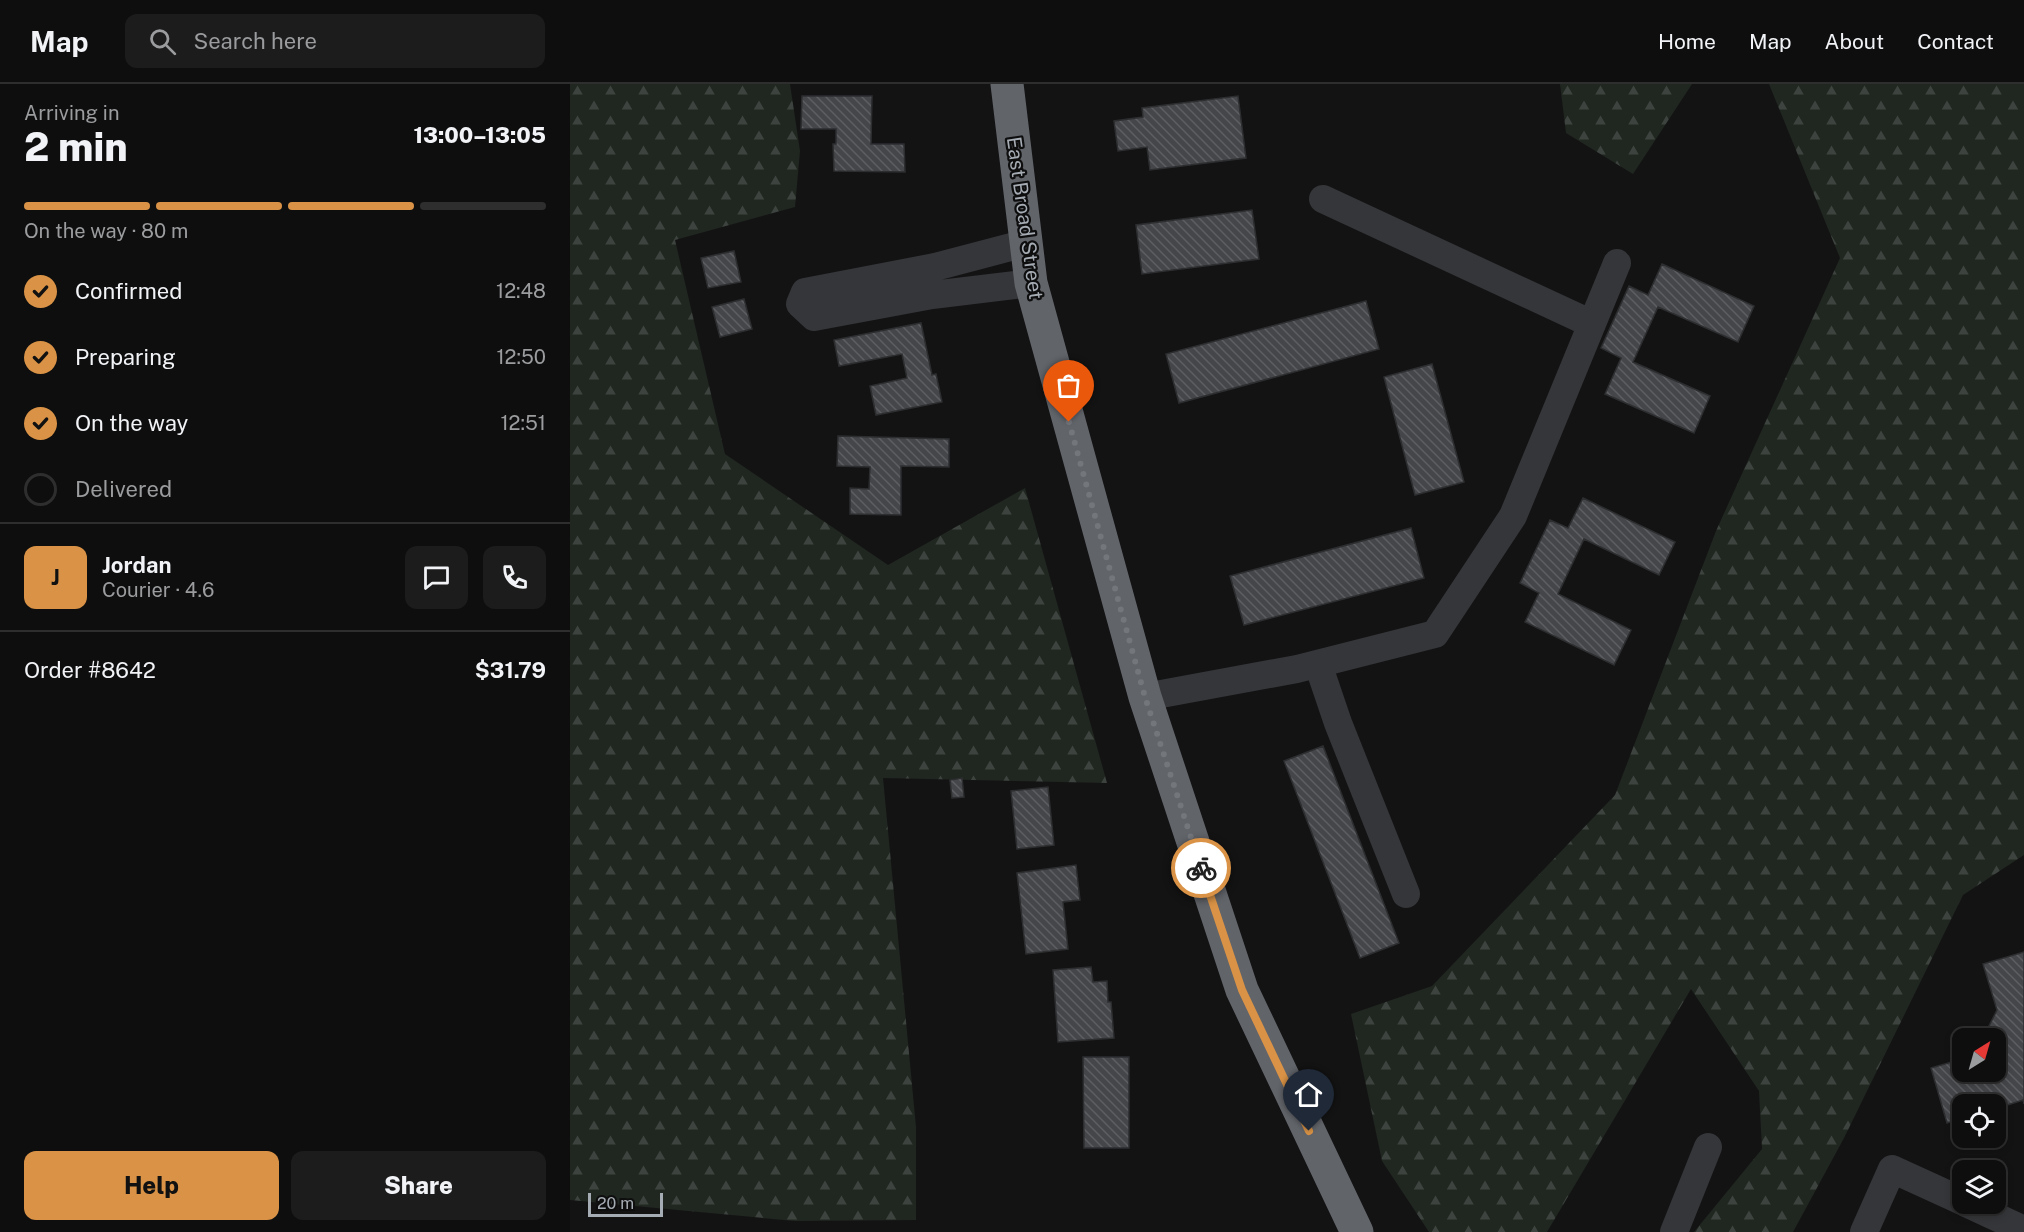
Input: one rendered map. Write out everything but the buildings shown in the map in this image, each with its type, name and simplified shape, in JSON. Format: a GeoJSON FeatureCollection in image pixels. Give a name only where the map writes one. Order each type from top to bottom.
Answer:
{"type":"FeatureCollection","features":[{"type":"Feature","properties":{"kind":"highway","name":"East Broad Street"},"geometry":{"type":"LineString","coordinates":[[1007,84],[1031,284],[1145,697],[1242,990],[1357,1232]]}},
{"type":"Feature","properties":{"kind":"street"},"geometry":{"type":"LineString","coordinates":[[1323,200],[1592,324]]}},
{"type":"Feature","properties":{"kind":"street"},"geometry":{"type":"LineString","coordinates":[[1026,243],[934,267],[805,292],[800,304],[814,317],[932,295],[1031,284]]}},
{"type":"Feature","properties":{"kind":"street"},"geometry":{"type":"LineString","coordinates":[[1145,697],[1318,664],[1435,634],[1513,516],[1617,263]]}},
{"type":"Feature","properties":{"kind":"street"},"geometry":{"type":"LineString","coordinates":[[1318,664],[1338,723],[1407,894]]}},
{"type":"Feature","properties":{"kind":"street"},"geometry":{"type":"LineString","coordinates":[[1674,1232],[1708,1146]]}},
{"type":"Feature","properties":{"kind":"street"},"geometry":{"type":"LineString","coordinates":[[1864,1232],[1892,1169],[1952,1196]]}},
{"type":"Feature","properties":{"kind":"street"},"geometry":{"type":"LineString","coordinates":[[1990,1214],[2024,1230]]}},
{"type":"Feature","properties":{"kind":"green space"},"geometry":{"type":"Polygon","coordinates":[[[570,84],[790,84],[800,151],[795,207],[675,240],[725,454],[888,565],[1025,488],[1107,783],[883,778],[916,1127],[916,1220],[795,1221],[570,1200],[570,84]]]}},
{"type":"Feature","properties":{"kind":"green space"},"geometry":{"type":"Polygon","coordinates":[[[1560,84],[1692,84],[1633,174],[1566,133],[1560,84]]]}},
{"type":"Feature","properties":{"kind":"green space"},"geometry":{"type":"Polygon","coordinates":[[[1769,84],[2024,84],[2024,855],[1963,895],[1844,1138],[1793,1232],[1694,1232],[1762,1149],[1759,1091],[1691,989],[1547,1232],[1429,1232],[1382,1161],[1351,1014],[1432,986],[1615,795],[1716,531],[1840,258],[1769,84]]]}},
{"type":"Feature","properties":{"kind":"way so far"},"geometry":{"type":"LineString","coordinates":[[1069,422],[1145,697],[1201,868]]}},
{"type":"Feature","properties":{"kind":"route"},"geometry":{"type":"LineString","coordinates":[[1201,868],[1242,990],[1309,1131]]}}]}
